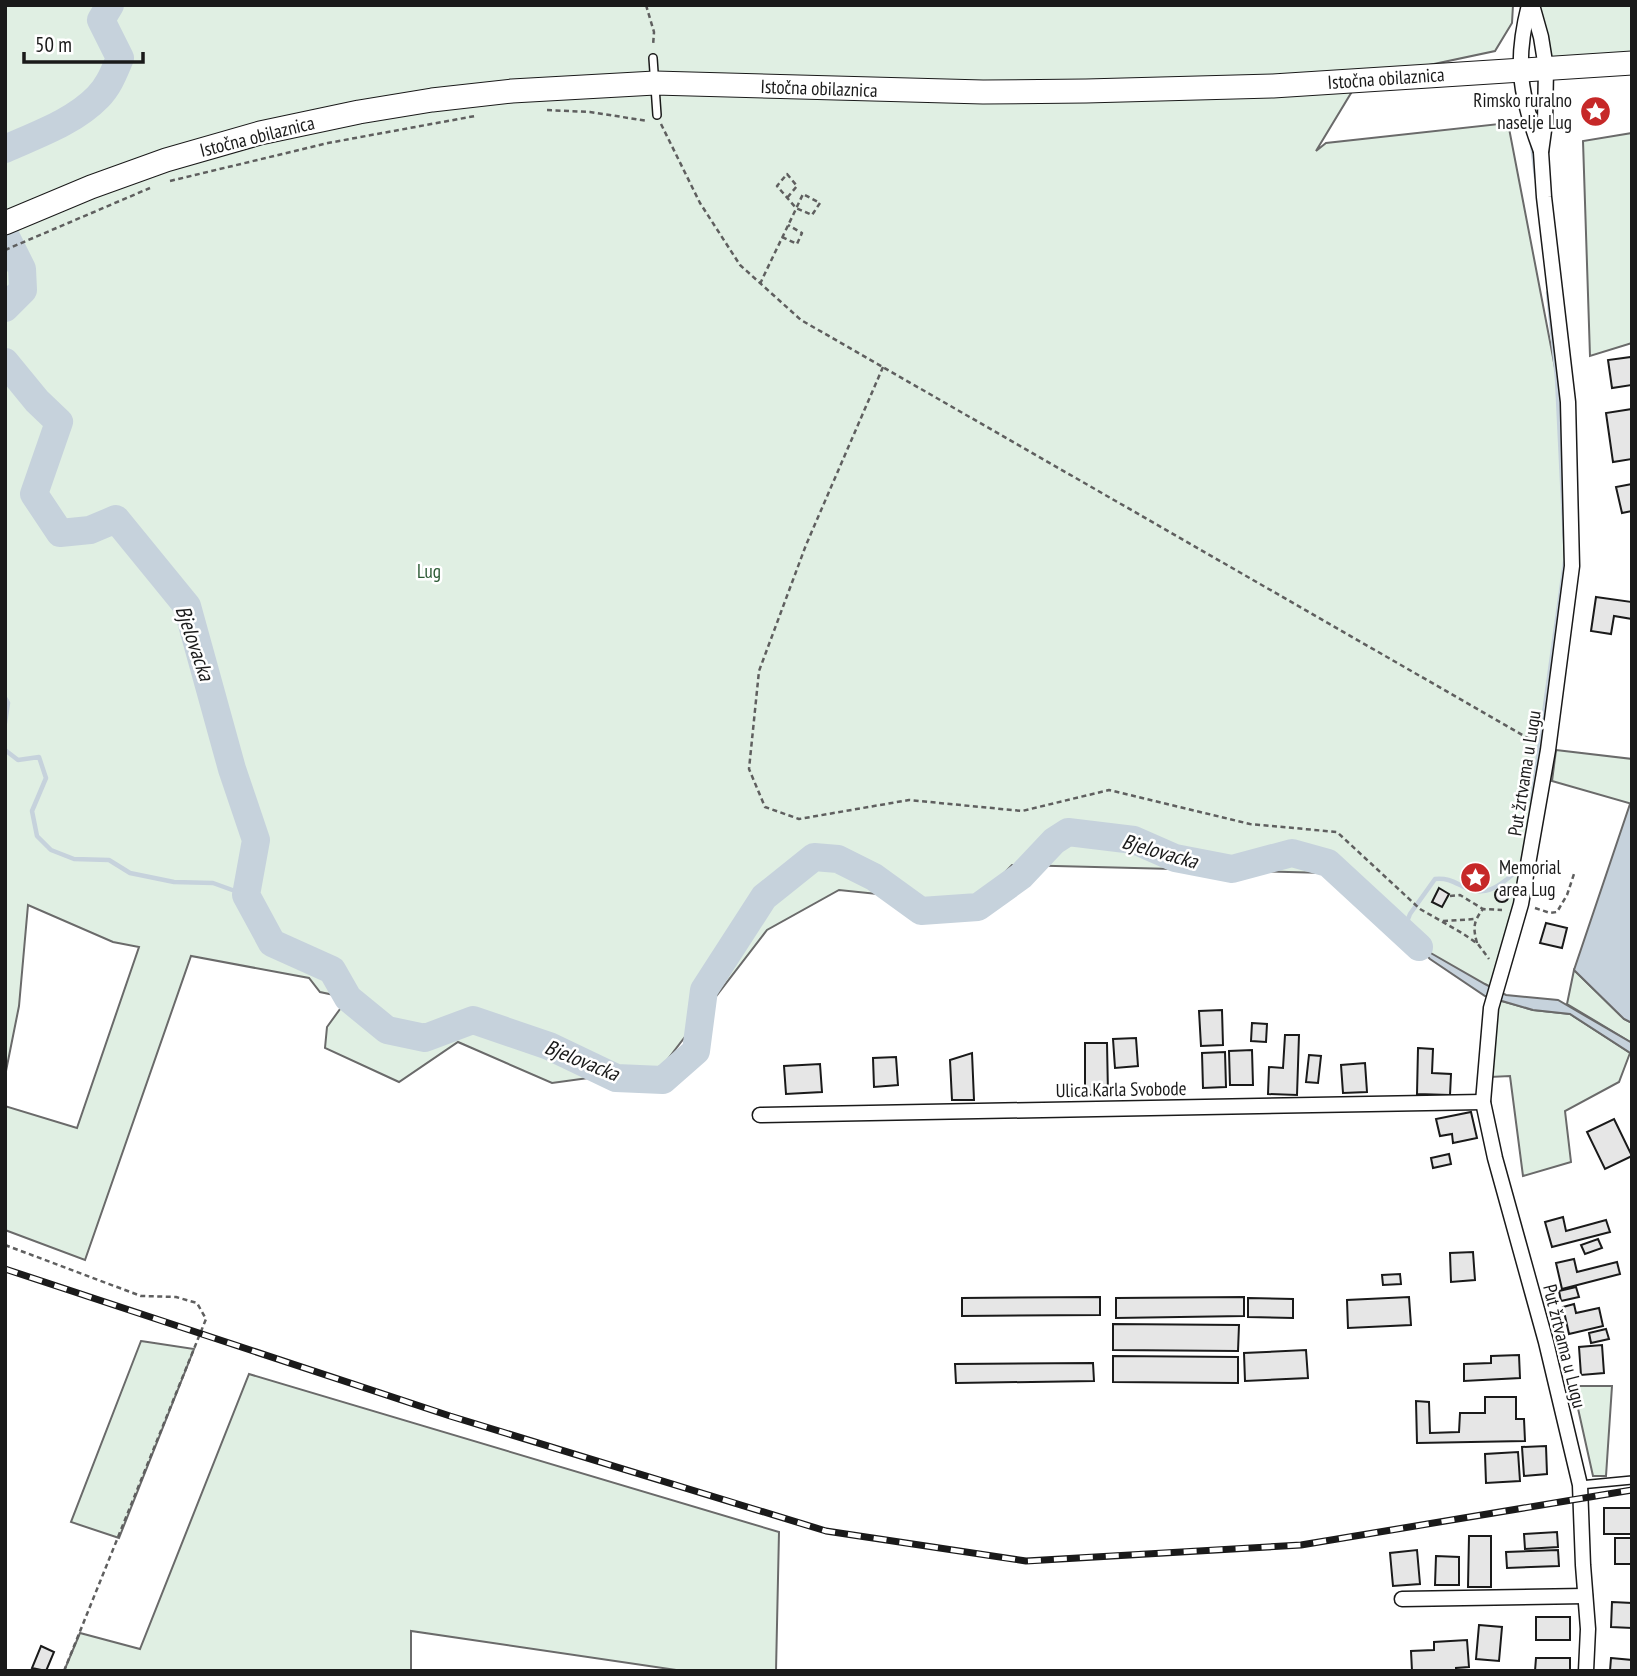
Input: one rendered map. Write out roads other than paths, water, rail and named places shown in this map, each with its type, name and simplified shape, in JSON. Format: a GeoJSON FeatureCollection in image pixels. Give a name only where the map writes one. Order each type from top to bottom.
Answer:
{"type":"FeatureCollection","features":[{"type":"Feature","properties":{"kind":"main road","name":"Istočna obilaznica"},"geometry":{"type":"LineString","coordinates":[[15,218],[166,160],[260,133],[359,112],[512,91],[655,83],[983,92],[1086,91],[1273,86],[1632,62]]}},
{"type":"Feature","properties":{"kind":"street","name":"Put žrtvama u Lugu"},"geometry":{"type":"LineString","coordinates":[[1530,5],[1541,37],[1546,68],[1545,123],[1541,152],[1568,402],[1572,566],[1548,750],[1520,907],[1491,1008],[1483,1102],[1495,1158],[1546,1342],[1580,1485],[1588,1629],[1586,1671]]}},
{"type":"Feature","properties":{"kind":"street","name":"Put žrtvama u Lugu"},"geometry":{"type":"LineString","coordinates":[[1530,5],[1520,45],[1519,69],[1522,95],[1541,152]]}},
{"type":"Feature","properties":{"kind":"street","name":"Ulica Karla Svobode"},"geometry":{"type":"LineString","coordinates":[[760,1115],[1483,1102]]}},
{"type":"Feature","properties":{"kind":"street"},"geometry":{"type":"LineString","coordinates":[[1402,1599],[1586,1596]]}},
{"type":"Feature","properties":{"kind":"lane"},"geometry":{"type":"LineString","coordinates":[[653,58],[659,119]]}},
{"type":"Feature","properties":{"kind":"lane"},"geometry":{"type":"LineString","coordinates":[[1580,1485],[1632,1480]]}},
{"type":"Feature","properties":{"kind":"waterway","name":"Bjelovacka"},"geometry":{"type":"LineString","coordinates":[[5,149],[78,114],[105,88],[120,58],[101,20],[110,5]]}},
{"type":"Feature","properties":{"kind":"waterway"},"geometry":{"type":"LineString","coordinates":[[1532,144],[1536,177]]}},
{"type":"Feature","properties":{"kind":"waterway","name":"Bjelovacka"},"geometry":{"type":"LineString","coordinates":[[5,235],[22,269],[23,290],[5,308]]}},
{"type":"Feature","properties":{"kind":"waterway"},"geometry":{"type":"LineString","coordinates":[[1548,293],[1557,378],[1565,543]]}},
{"type":"Feature","properties":{"kind":"waterway","name":"Bjelovacka"},"geometry":{"type":"LineString","coordinates":[[5,362],[37,401],[59,422],[34,494],[60,533],[90,530],[116,519],[187,606],[232,769],[256,840],[246,895],[272,943],[332,970],[348,998],[387,1030],[425,1038],[473,1020],[549,1046],[616,1078],[663,1080],[696,1051],[704,990],[764,897],[814,857],[838,859],[874,877],[921,911],[978,907],[1021,876],[1054,841],[1068,832],[1134,840],[1175,858],[1232,869],[1292,853],[1328,863],[1419,947]]}},
{"type":"Feature","properties":{"kind":"waterway"},"geometry":{"type":"LineString","coordinates":[[1532,800],[1565,562]]}},
{"type":"Feature","properties":{"kind":"waterway"},"geometry":{"type":"LineString","coordinates":[[5,698],[8,703],[5,723]]}},
{"type":"Feature","properties":{"kind":"waterway"},"geometry":{"type":"LineString","coordinates":[[5,750],[18,760],[39,757],[46,778],[32,811],[37,836],[51,850],[74,859],[109,860],[130,873],[174,882],[213,883],[246,895]]}},
{"type":"Feature","properties":{"kind":"waterway"},"geometry":{"type":"LineString","coordinates":[[1403,932],[1410,914],[1435,879],[1449,880],[1480,891],[1494,888],[1522,867]]}},
{"type":"Feature","properties":{"kind":"railway"},"geometry":{"type":"LineString","coordinates":[[5,1269],[450,1416],[826,1531],[1026,1561],[1301,1545],[1632,1490]]}},
{"type":"Feature","properties":{"kind":"place","name":"Rimsko ruralno naselje Lug"},"geometry":{"type":"Point","coordinates":[1595,111]}},
{"type":"Feature","properties":{"kind":"place","name":"Memorial area Lug"},"geometry":{"type":"Point","coordinates":[1476,878]}},
{"type":"Feature","properties":{"kind":"park label","name":"Lug"},"geometry":{"type":"Point","coordinates":[429,571]}}]}
